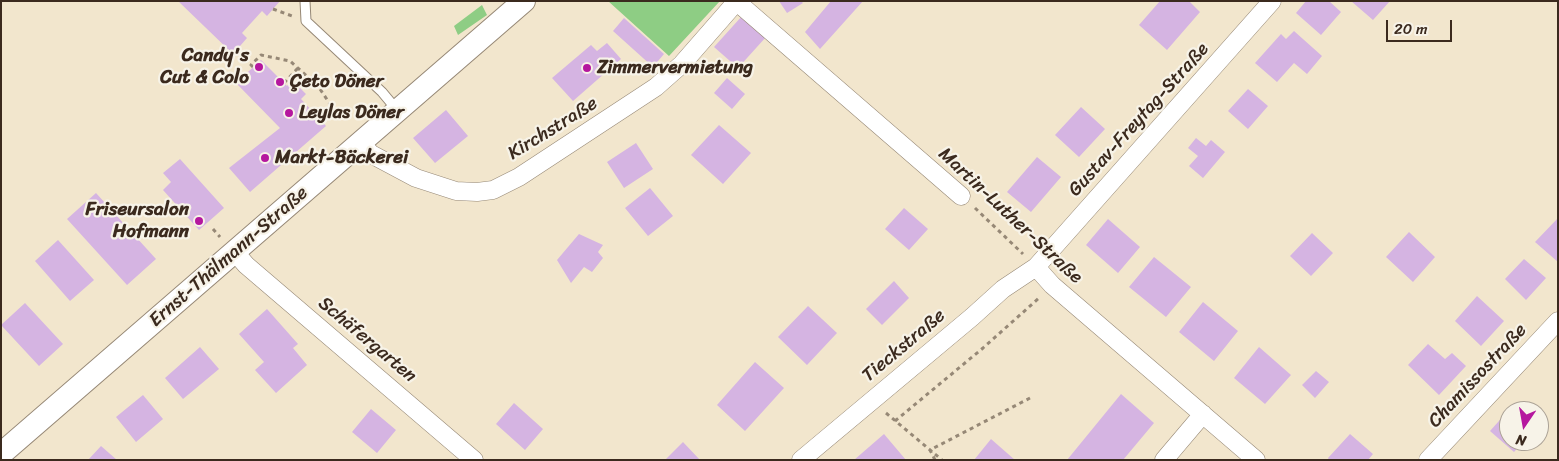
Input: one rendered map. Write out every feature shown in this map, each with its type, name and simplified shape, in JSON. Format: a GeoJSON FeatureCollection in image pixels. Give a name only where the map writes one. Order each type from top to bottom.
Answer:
{"type":"FeatureCollection","features":[{"type":"Feature","properties":{"kind":"street","name":"Ernst-Thälmann-Straße"},"geometry":{"type":"LineString","coordinates":[[1,454],[524,1]]}},
{"type":"Feature","properties":{"kind":"street","name":"Gustav-Freytag-Straße"},"geometry":{"type":"LineString","coordinates":[[1036,267],[1272,1]]}},
{"type":"Feature","properties":{"kind":"street","name":"Martin-Luther-Straße"},"geometry":{"type":"LineString","coordinates":[[737,2],[961,196]]}},
{"type":"Feature","properties":{"kind":"street","name":"Kirchstraße"},"geometry":{"type":"LineString","coordinates":[[361,143],[372,154],[416,178],[456,191],[477,192],[493,190],[520,176],[656,87],[682,64],[737,2]]}},
{"type":"Feature","properties":{"kind":"street","name":"Schäfergarten"},"geometry":{"type":"LineString","coordinates":[[235,252],[246,265],[474,460]]}},
{"type":"Feature","properties":{"kind":"street","name":"Martin-Luther-Straße"},"geometry":{"type":"LineString","coordinates":[[1036,267],[1052,285],[1256,460]]}},
{"type":"Feature","properties":{"kind":"street","name":"Tieckstraße"},"geometry":{"type":"LineString","coordinates":[[801,460],[872,402],[1003,289],[1036,267]]}},
{"type":"Feature","properties":{"kind":"street","name":"Chamissostraße"},"geometry":{"type":"LineString","coordinates":[[1428,460],[1558,321]]}},
{"type":"Feature","properties":{"kind":"street"},"geometry":{"type":"LineString","coordinates":[[1164,460],[1203,414]]}},
{"type":"Feature","properties":{"kind":"lane"},"geometry":{"type":"LineString","coordinates":[[305,1],[306,21],[382,92],[398,110]]}},
{"type":"Feature","properties":{"kind":"path"},"geometry":{"type":"LineString","coordinates":[[253,67],[252,65],[260,55],[290,61],[318,86],[342,122]]}},
{"type":"Feature","properties":{"kind":"path"},"geometry":{"type":"LineString","coordinates":[[284,82],[298,68]]}},
{"type":"Feature","properties":{"kind":"path","name":"Martin-Luther-Straße"},"geometry":{"type":"LineString","coordinates":[[961,196],[1036,267]]}},
{"type":"Feature","properties":{"kind":"path"},"geometry":{"type":"LineString","coordinates":[[895,421],[983,348],[1052,285]]}},
{"type":"Feature","properties":{"kind":"path"},"geometry":{"type":"LineString","coordinates":[[930,450],[1030,398]]}},
{"type":"Feature","properties":{"kind":"path"},"geometry":{"type":"LineString","coordinates":[[872,402],[942,460]]}},
{"type":"Feature","properties":{"kind":"path"},"geometry":{"type":"LineString","coordinates":[[930,450],[935,460]]}},
{"type":"Feature","properties":{"kind":"green space"},"geometry":{"type":"Polygon","coordinates":[[[608,1],[720,1],[669,56],[608,1]]]}},
{"type":"Feature","properties":{"kind":"green space"},"geometry":{"type":"Polygon","coordinates":[[[482,5],[487,15],[458,35],[454,26],[482,5]]]}},
{"type":"Feature","properties":{"kind":"building"},"geometry":{"type":"Polygon","coordinates":[[[178,1],[280,1],[267,16],[262,11],[242,33],[247,38],[233,54],[178,1]]]}},
{"type":"Feature","properties":{"kind":"building"},"geometry":{"type":"Polygon","coordinates":[[[779,1],[801,1],[803,3],[787,13],[779,1]]]}},
{"type":"Feature","properties":{"kind":"building"},"geometry":{"type":"Polygon","coordinates":[[[831,1],[863,1],[820,49],[805,32],[831,1]]]}},
{"type":"Feature","properties":{"kind":"building"},"geometry":{"type":"Polygon","coordinates":[[[1160,1],[1189,1],[1200,12],[1167,50],[1139,25],[1160,1]]]}},
{"type":"Feature","properties":{"kind":"building"},"geometry":{"type":"Polygon","coordinates":[[[1306,1],[1329,1],[1341,12],[1321,35],[1296,13],[1306,1]]]}},
{"type":"Feature","properties":{"kind":"building"},"geometry":{"type":"Polygon","coordinates":[[[1351,1],[1390,1],[1373,20],[1351,1]]]}},
{"type":"Feature","properties":{"kind":"building"},"geometry":{"type":"Polygon","coordinates":[[[742,16],[766,37],[738,68],[714,47],[742,16]]]}},
{"type":"Feature","properties":{"kind":"building"},"geometry":{"type":"Polygon","coordinates":[[[624,18],[664,54],[653,67],[613,31],[624,18]]]}},
{"type":"Feature","properties":{"kind":"building"},"geometry":{"type":"Polygon","coordinates":[[[1294,31],[1322,56],[1307,74],[1294,63],[1277,82],[1255,63],[1281,34],[1286,39],[1294,31]]]}},
{"type":"Feature","properties":{"kind":"building","name":"Zimmervermietung"},"geometry":{"type":"Polygon","coordinates":[[[607,43],[621,59],[573,101],[552,78],[591,45],[597,51],[607,43]]]}},
{"type":"Feature","properties":{"kind":"building","name":"Leylas Döner"},"geometry":{"type":"Polygon","coordinates":[[[261,60],[287,86],[292,80],[306,94],[301,99],[326,126],[250,192],[229,168],[280,128],[236,83],[261,60]]]}},
{"type":"Feature","properties":{"kind":"building"},"geometry":{"type":"Polygon","coordinates":[[[727,78],[745,94],[732,109],[714,93],[727,78]]]}},
{"type":"Feature","properties":{"kind":"building"},"geometry":{"type":"Polygon","coordinates":[[[1248,89],[1268,106],[1248,129],[1228,111],[1248,89]]]}},
{"type":"Feature","properties":{"kind":"building"},"geometry":{"type":"Polygon","coordinates":[[[1081,107],[1105,129],[1079,157],[1055,135],[1081,107]]]}},
{"type":"Feature","properties":{"kind":"building"},"geometry":{"type":"Polygon","coordinates":[[[446,110],[468,136],[435,163],[413,138],[446,110]]]}},
{"type":"Feature","properties":{"kind":"building"},"geometry":{"type":"Polygon","coordinates":[[[719,125],[751,153],[723,184],[691,155],[719,125]]]}},
{"type":"Feature","properties":{"kind":"building"},"geometry":{"type":"Polygon","coordinates":[[[1196,138],[1206,146],[1211,140],[1225,152],[1203,178],[1189,166],[1198,156],[1188,148],[1196,138]]]}},
{"type":"Feature","properties":{"kind":"building"},"geometry":{"type":"Polygon","coordinates":[[[636,143],[653,169],[624,188],[607,162],[636,143]]]}},
{"type":"Feature","properties":{"kind":"building"},"geometry":{"type":"Polygon","coordinates":[[[1037,157],[1061,177],[1031,212],[1007,192],[1037,157]]]}},
{"type":"Feature","properties":{"kind":"building"},"geometry":{"type":"Polygon","coordinates":[[[180,159],[224,208],[199,230],[163,190],[171,182],[163,173],[180,159]]]}},
{"type":"Feature","properties":{"kind":"building"},"geometry":{"type":"Polygon","coordinates":[[[650,188],[673,216],[648,236],[625,208],[650,188]]]}},
{"type":"Feature","properties":{"kind":"building"},"geometry":{"type":"Polygon","coordinates":[[[96,193],[156,259],[127,285],[67,219],[96,193]]]}},
{"type":"Feature","properties":{"kind":"building"},"geometry":{"type":"Polygon","coordinates":[[[904,208],[928,229],[909,250],[885,229],[904,208]]]}},
{"type":"Feature","properties":{"kind":"building"},"geometry":{"type":"Polygon","coordinates":[[[1558,218],[1558,262],[1535,242],[1558,218]]]}},
{"type":"Feature","properties":{"kind":"building"},"geometry":{"type":"Polygon","coordinates":[[[1108,219],[1140,247],[1118,273],[1086,245],[1108,219]]]}},
{"type":"Feature","properties":{"kind":"building"},"geometry":{"type":"Polygon","coordinates":[[[1409,232],[1435,257],[1413,282],[1386,257],[1409,232]]]}},
{"type":"Feature","properties":{"kind":"building"},"geometry":{"type":"Polygon","coordinates":[[[1312,233],[1333,253],[1311,276],[1290,256],[1312,233]]]}},
{"type":"Feature","properties":{"kind":"building"},"geometry":{"type":"Polygon","coordinates":[[[579,234],[603,245],[598,252],[603,258],[592,272],[584,267],[571,283],[557,260],[579,234]]]}},
{"type":"Feature","properties":{"kind":"building"},"geometry":{"type":"Polygon","coordinates":[[[58,240],[94,280],[70,301],[35,261],[58,240]]]}},
{"type":"Feature","properties":{"kind":"building"},"geometry":{"type":"Polygon","coordinates":[[[1154,257],[1191,287],[1166,317],[1129,287],[1154,257]]]}},
{"type":"Feature","properties":{"kind":"building"},"geometry":{"type":"Polygon","coordinates":[[[1524,259],[1546,278],[1526,300],[1505,279],[1524,259]]]}},
{"type":"Feature","properties":{"kind":"building"},"geometry":{"type":"Polygon","coordinates":[[[894,281],[909,298],[882,325],[866,309],[894,281]]]}},
{"type":"Feature","properties":{"kind":"building"},"geometry":{"type":"Polygon","coordinates":[[[1477,296],[1504,321],[1481,346],[1455,321],[1477,296]]]}},
{"type":"Feature","properties":{"kind":"building"},"geometry":{"type":"Polygon","coordinates":[[[1203,302],[1238,331],[1214,361],[1179,332],[1203,302]]]}},
{"type":"Feature","properties":{"kind":"building"},"geometry":{"type":"Polygon","coordinates":[[[25,303],[63,344],[39,366],[1,325],[25,303]]]}},
{"type":"Feature","properties":{"kind":"building"},"geometry":{"type":"Polygon","coordinates":[[[808,306],[837,333],[807,365],[778,337],[808,306]]]}},
{"type":"Feature","properties":{"kind":"building"},"geometry":{"type":"Polygon","coordinates":[[[267,309],[298,344],[293,348],[307,365],[276,393],[255,370],[264,362],[239,334],[267,309]]]}},
{"type":"Feature","properties":{"kind":"building"},"geometry":{"type":"Polygon","coordinates":[[[1428,344],[1445,359],[1452,353],[1466,366],[1439,395],[1408,365],[1428,344]]]}},
{"type":"Feature","properties":{"kind":"building"},"geometry":{"type":"Polygon","coordinates":[[[200,347],[219,369],[183,399],[165,378],[200,347]]]}},
{"type":"Feature","properties":{"kind":"building"},"geometry":{"type":"Polygon","coordinates":[[[1259,347],[1291,375],[1265,404],[1234,378],[1259,347]]]}},
{"type":"Feature","properties":{"kind":"building"},"geometry":{"type":"Polygon","coordinates":[[[755,362],[784,388],[745,431],[717,405],[755,362]]]}},
{"type":"Feature","properties":{"kind":"building"},"geometry":{"type":"Polygon","coordinates":[[[1316,371],[1329,382],[1315,398],[1302,385],[1316,371]]]}},
{"type":"Feature","properties":{"kind":"building"},"geometry":{"type":"Polygon","coordinates":[[[1121,394],[1154,423],[1123,460],[1067,460],[1121,394]]]}},
{"type":"Feature","properties":{"kind":"building"},"geometry":{"type":"Polygon","coordinates":[[[143,395],[163,419],[136,442],[116,417],[143,395]]]}},
{"type":"Feature","properties":{"kind":"building"},"geometry":{"type":"Polygon","coordinates":[[[514,403],[543,429],[525,450],[496,424],[514,403]]]}},
{"type":"Feature","properties":{"kind":"building"},"geometry":{"type":"Polygon","coordinates":[[[371,409],[396,430],[377,453],[352,432],[371,409]]]}},
{"type":"Feature","properties":{"kind":"building"},"geometry":{"type":"Polygon","coordinates":[[[1499,421],[1499,439],[1490,431],[1499,421]]]}},
{"type":"Feature","properties":{"kind":"building"},"geometry":{"type":"Polygon","coordinates":[[[884,434],[906,460],[854,460],[884,434]]]}},
{"type":"Feature","properties":{"kind":"building"},"geometry":{"type":"Polygon","coordinates":[[[1350,434],[1373,454],[1368,460],[1329,460],[1328,458],[1350,434]]]}},
{"type":"Feature","properties":{"kind":"building"},"geometry":{"type":"Polygon","coordinates":[[[991,439],[1015,460],[974,460],[991,439]]]}},
{"type":"Feature","properties":{"kind":"building"},"geometry":{"type":"Polygon","coordinates":[[[683,442],[700,460],[665,460],[683,442]]]}},
{"type":"Feature","properties":{"kind":"building"},"geometry":{"type":"Polygon","coordinates":[[[101,446],[117,460],[88,460],[101,446]]]}},
{"type":"Feature","properties":{"kind":"place","name":"Candy's Cut & Colo"},"geometry":{"type":"Point","coordinates":[259,67]}},
{"type":"Feature","properties":{"kind":"place","name":"Zimmervermietung"},"geometry":{"type":"Point","coordinates":[587,68]}},
{"type":"Feature","properties":{"kind":"place","name":"Çeto Döner"},"geometry":{"type":"Point","coordinates":[280,82]}},
{"type":"Feature","properties":{"kind":"place","name":"Leylas Döner"},"geometry":{"type":"Point","coordinates":[289,113]}},
{"type":"Feature","properties":{"kind":"place","name":"Markt-Bäckerei"},"geometry":{"type":"Point","coordinates":[265,158]}},
{"type":"Feature","properties":{"kind":"place","name":"Friseursalon Hofmann"},"geometry":{"type":"Point","coordinates":[199,221]}}]}
